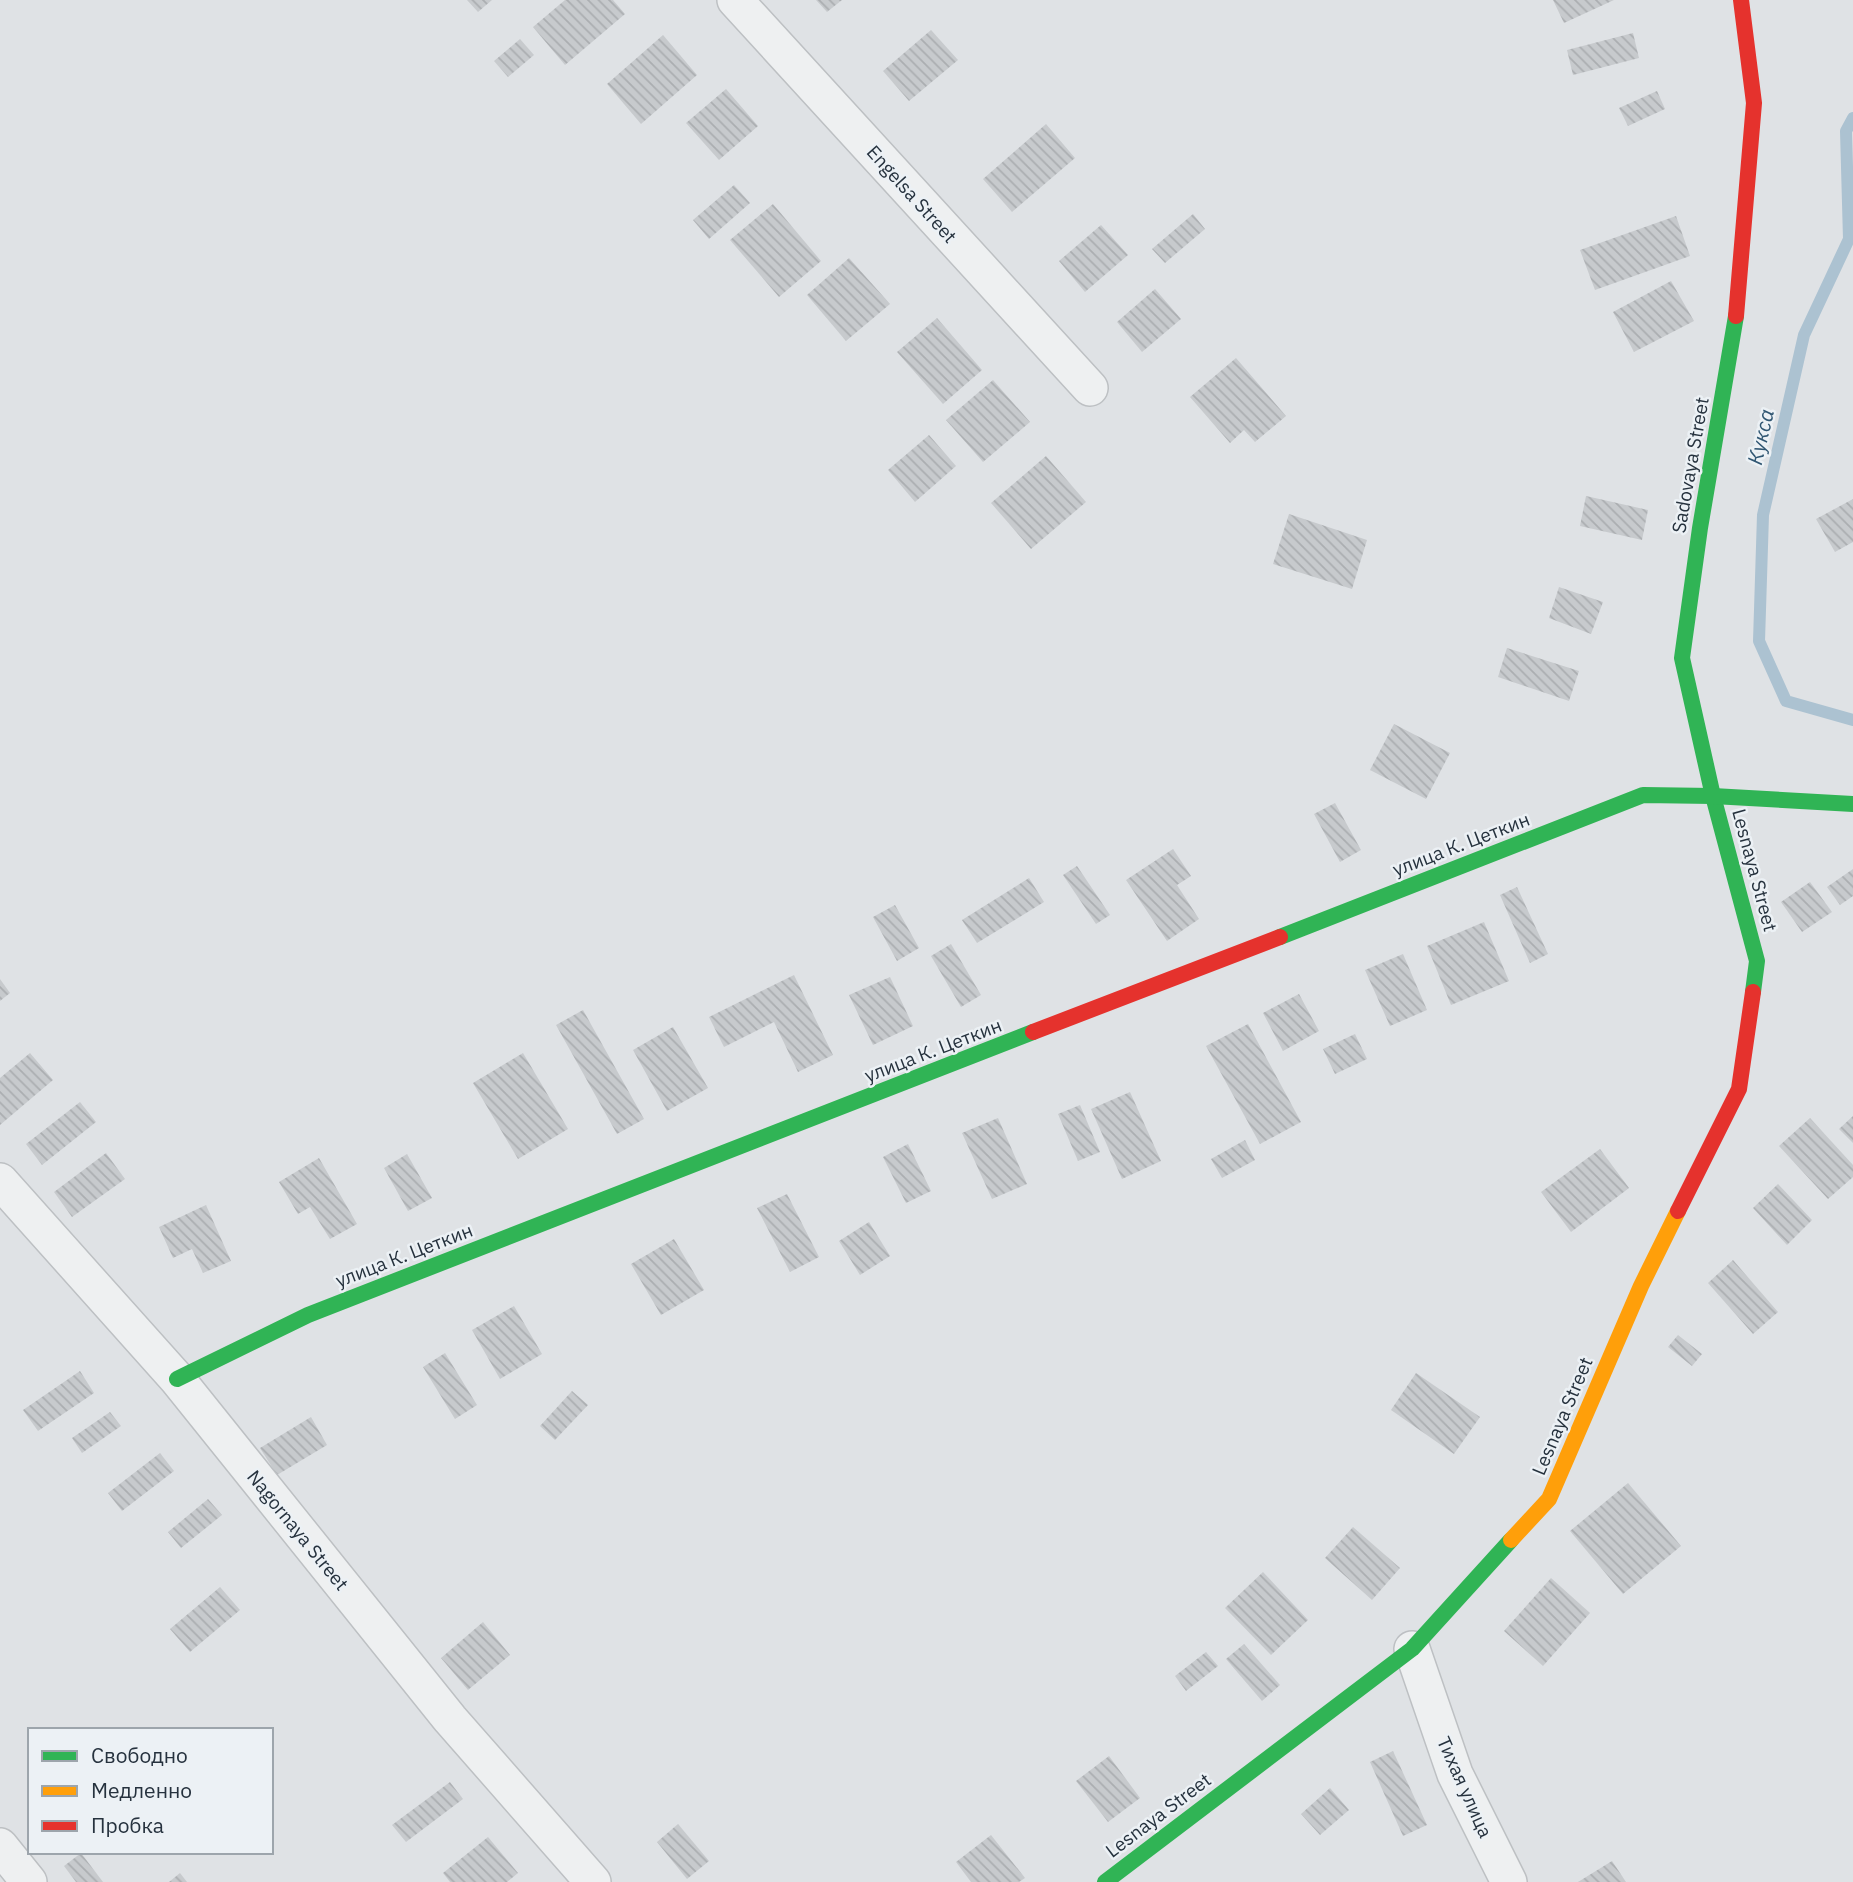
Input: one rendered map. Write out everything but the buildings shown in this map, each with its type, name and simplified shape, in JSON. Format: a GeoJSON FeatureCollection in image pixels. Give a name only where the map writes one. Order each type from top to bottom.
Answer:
{"type":"FeatureCollection","features":[{"type":"Feature","properties":{"kind":"street","name":"Engelsa Street"},"geometry":{"type":"LineString","coordinates":[[735,0],[1090,388]]}},
{"type":"Feature","properties":{"kind":"street","name":"Sadovaya Street"},"geometry":{"type":"LineString","coordinates":[[1713,796],[1682,658],[1700,528],[1739,300],[1754,103],[1741,0]]}},
{"type":"Feature","properties":{"kind":"street","name":"улица К. Цеткин"},"geometry":{"type":"LineString","coordinates":[[177,1379],[309,1315],[1643,795],[1713,796]]}},
{"type":"Feature","properties":{"kind":"street"},"geometry":{"type":"LineString","coordinates":[[1713,796],[1853,804]]}},
{"type":"Feature","properties":{"kind":"street","name":"Lesnaya Street"},"geometry":{"type":"LineString","coordinates":[[1105,1882],[1412,1649],[1549,1499],[1641,1286],[1739,1089],[1757,961],[1713,796]]}},
{"type":"Feature","properties":{"kind":"street","name":"Nagornaya Street"},"geometry":{"type":"LineString","coordinates":[[0,1181],[177,1379],[450,1719],[593,1882]]}},
{"type":"Feature","properties":{"kind":"street","name":"Тихая улица"},"geometry":{"type":"LineString","coordinates":[[1412,1649],[1455,1774],[1509,1882]]}},
{"type":"Feature","properties":{"kind":"street"},"geometry":{"type":"LineString","coordinates":[[0,1846],[29,1882]]}},
{"type":"Feature","properties":{"kind":"waterway","name":"Кукса"},"geometry":{"type":"LineString","coordinates":[[1853,118],[1846,131],[1849,239],[1804,335],[1763,515],[1759,641],[1786,701],[1853,720]]}},
{"type":"Feature","properties":{"kind":"traffic: fast"},"geometry":{"type":"LineString","coordinates":[[1736,316],[1700,528],[1682,658],[1713,796],[1757,961],[1753,992]]}},
{"type":"Feature","properties":{"kind":"traffic: fast"},"geometry":{"type":"LineString","coordinates":[[1280,937],[1643,795],[1853,804]]}},
{"type":"Feature","properties":{"kind":"traffic: fast"},"geometry":{"type":"LineString","coordinates":[[177,1379],[308,1315],[1033,1032]]}},
{"type":"Feature","properties":{"kind":"traffic: fast"},"geometry":{"type":"LineString","coordinates":[[1105,1882],[1412,1649],[1511,1540]]}},
{"type":"Feature","properties":{"kind":"traffic: slow"},"geometry":{"type":"LineString","coordinates":[[1511,1540],[1549,1499],[1641,1286],[1678,1211]]}},
{"type":"Feature","properties":{"kind":"traffic: jam"},"geometry":{"type":"LineString","coordinates":[[1736,316],[1754,103],[1741,0]]}},
{"type":"Feature","properties":{"kind":"traffic: jam"},"geometry":{"type":"LineString","coordinates":[[1033,1032],[1280,937]]}},
{"type":"Feature","properties":{"kind":"traffic: jam"},"geometry":{"type":"LineString","coordinates":[[1678,1211],[1739,1089],[1753,992]]}}]}
